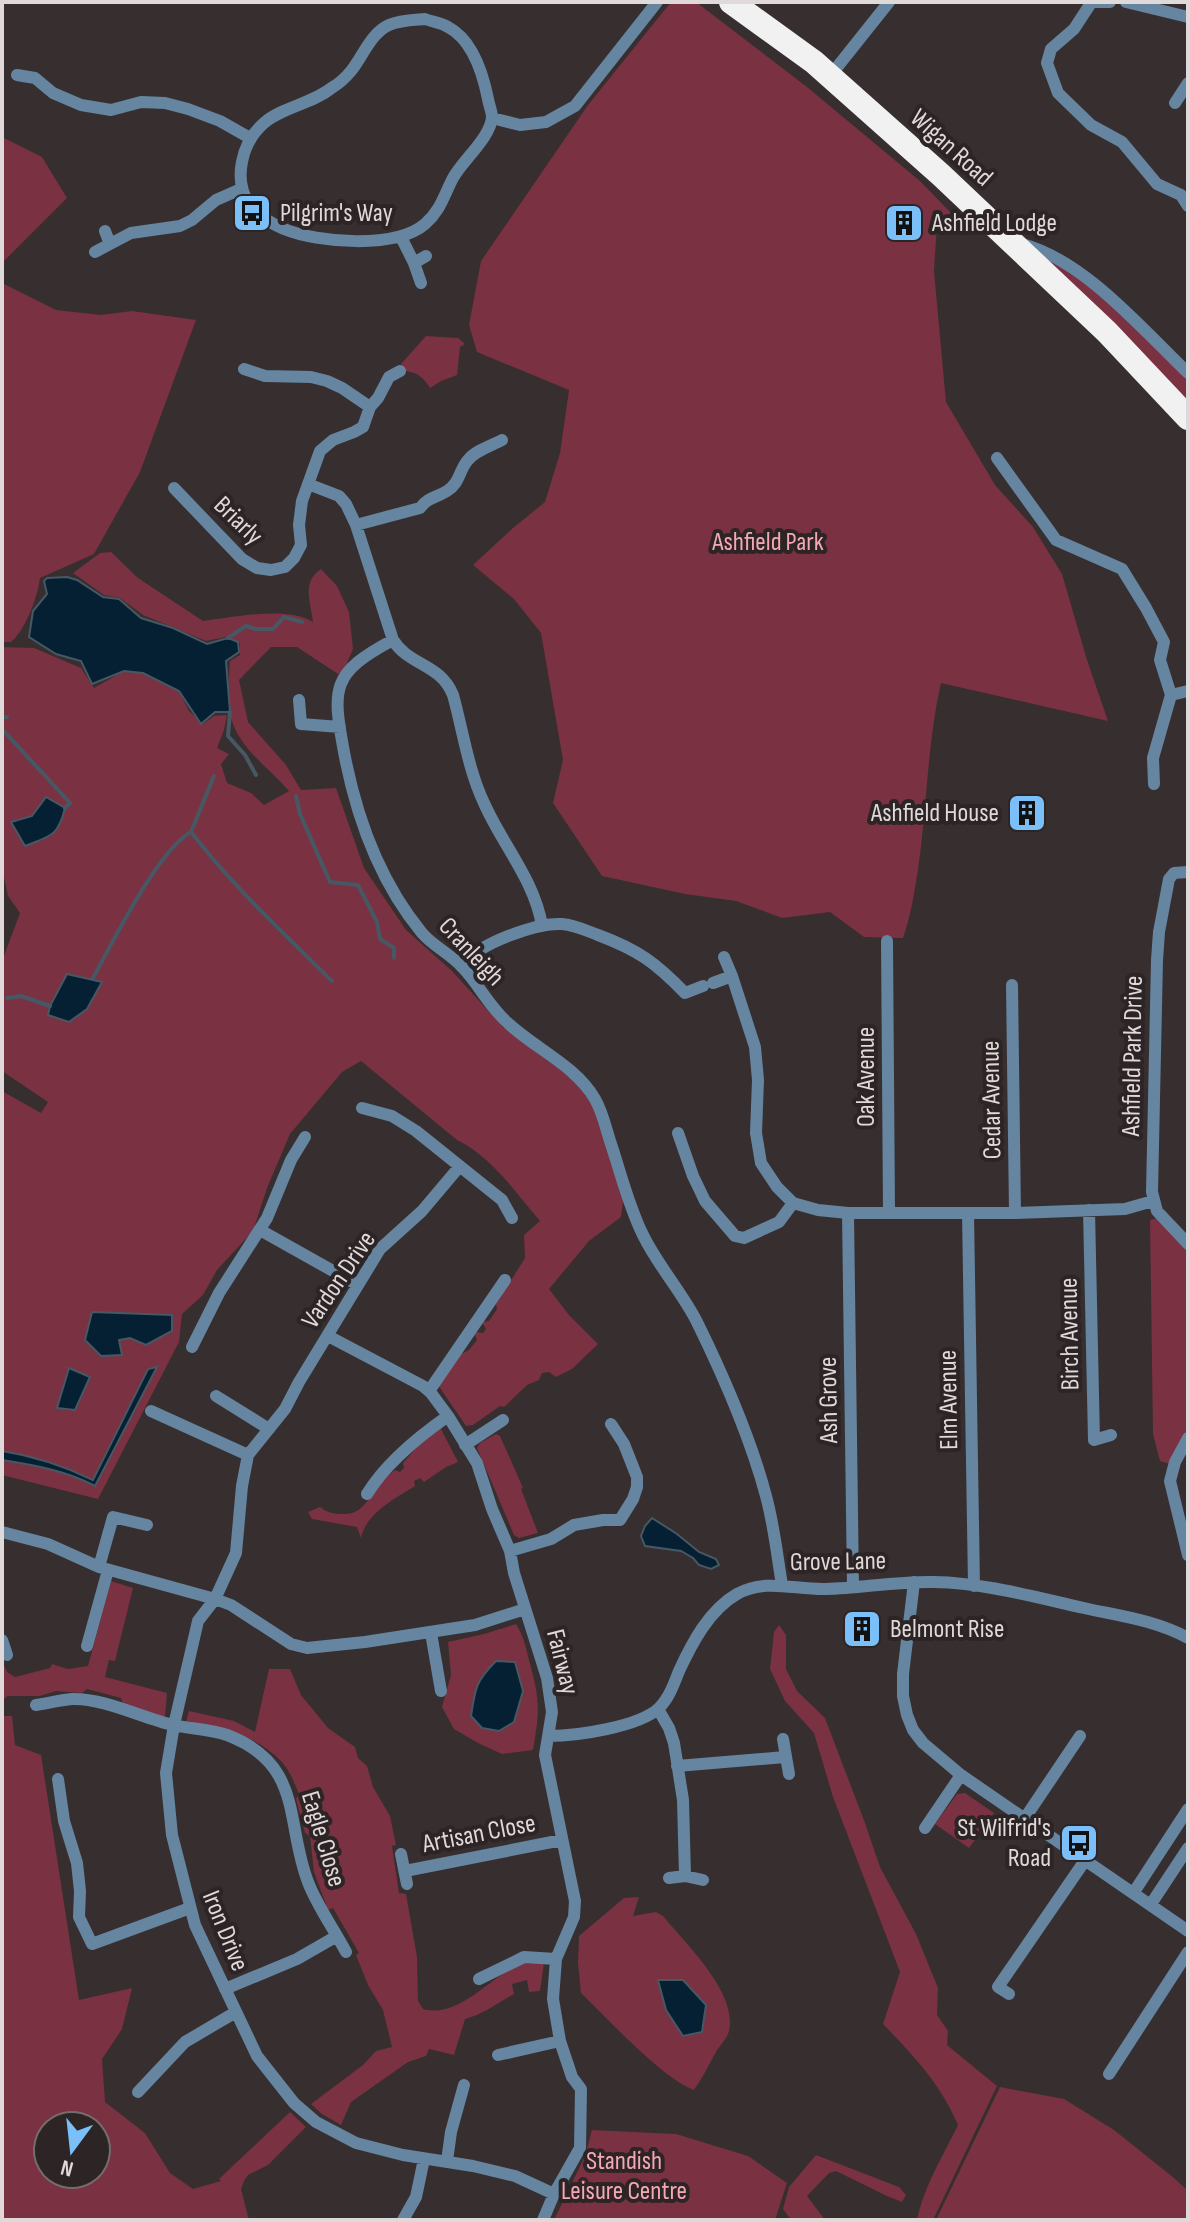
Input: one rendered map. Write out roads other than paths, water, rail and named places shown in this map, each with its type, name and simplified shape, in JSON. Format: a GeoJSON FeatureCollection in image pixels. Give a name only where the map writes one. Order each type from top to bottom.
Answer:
{"type":"FeatureCollection","features":[{"type":"Feature","properties":{"kind":"highway","name":"Wigan Road"},"geometry":{"type":"LineString","coordinates":[[731,2],[830,76],[1107,332],[1188,418]]}},
{"type":"Feature","properties":{"kind":"street"},"geometry":{"type":"LineString","coordinates":[[492,118],[520,125],[546,122],[575,106],[657,2]]}},
{"type":"Feature","properties":{"kind":"street"},"geometry":{"type":"LineString","coordinates":[[830,76],[889,2]]}},
{"type":"Feature","properties":{"kind":"street"},"geometry":{"type":"LineString","coordinates":[[1110,2],[1090,2],[1074,29],[1051,49],[1047,63],[1058,93],[1091,125],[1122,142],[1157,184],[1181,195],[1188,206]]}},
{"type":"Feature","properties":{"kind":"street"},"geometry":{"type":"LineString","coordinates":[[1126,2],[1188,17]]}},
{"type":"Feature","properties":{"kind":"street"},"geometry":{"type":"LineString","coordinates":[[425,19],[448,27],[460,36],[474,55],[485,83],[492,118],[482,139],[453,177],[443,202],[424,225],[401,237],[344,240],[298,235],[273,224],[251,207],[241,189],[242,161],[250,138],[266,121],[314,100],[334,87],[350,73],[378,33],[389,25],[425,19]]}},
{"type":"Feature","properties":{"kind":"street"},"geometry":{"type":"LineString","coordinates":[[35,78],[43,67]]}},
{"type":"Feature","properties":{"kind":"street"},"geometry":{"type":"LineString","coordinates":[[17,75],[35,78],[53,93],[81,105],[111,110],[141,102],[165,103],[220,121],[250,138]]}},
{"type":"Feature","properties":{"kind":"street"},"geometry":{"type":"LineString","coordinates":[[1175,103],[1188,83]]}},
{"type":"Feature","properties":{"kind":"street"},"geometry":{"type":"LineString","coordinates":[[95,252],[131,233],[180,226],[216,200],[241,189]]}},
{"type":"Feature","properties":{"kind":"street"},"geometry":{"type":"LineString","coordinates":[[105,231],[110,244]]}},
{"type":"Feature","properties":{"kind":"street"},"geometry":{"type":"LineString","coordinates":[[401,237],[421,283]]}},
{"type":"Feature","properties":{"kind":"street"},"geometry":{"type":"LineString","coordinates":[[1012,242],[1040,249],[1078,271],[1188,373]]}},
{"type":"Feature","properties":{"kind":"street"},"geometry":{"type":"LineString","coordinates":[[414,263],[426,256]]}},
{"type":"Feature","properties":{"kind":"street"},"geometry":{"type":"LineString","coordinates":[[244,369],[265,376],[311,377],[327,381],[370,407]]}},
{"type":"Feature","properties":{"kind":"street","name":"Briarly"},"geometry":{"type":"LineString","coordinates":[[174,488],[192,497],[242,559],[257,568],[271,570],[285,567],[301,545],[300,510],[320,451],[333,440],[359,430],[391,373]]}},
{"type":"Feature","properties":{"kind":"street"},"geometry":{"type":"LineString","coordinates":[[356,525],[420,508],[426,499],[445,493],[459,481],[465,463],[473,455],[502,440]]}},
{"type":"Feature","properties":{"kind":"street"},"geometry":{"type":"LineString","coordinates":[[997,458],[1056,540],[1122,569],[1164,642],[1160,660],[1171,695],[1153,758],[1154,784]]}},
{"type":"Feature","properties":{"kind":"street"},"geometry":{"type":"LineString","coordinates":[[308,484],[339,496],[346,504],[356,525],[393,640],[405,654],[439,674],[450,687],[479,792],[531,889],[542,926]]}},
{"type":"Feature","properties":{"kind":"street","name":"Cranleigh"},"geometry":{"type":"LineString","coordinates":[[393,640],[358,660],[340,685],[336,700],[355,800],[368,840],[389,881],[422,933],[461,965],[506,1022],[575,1075],[593,1096],[601,1111],[632,1211],[644,1238],[696,1320],[746,1436],[766,1497],[782,1585]]}},
{"type":"Feature","properties":{"kind":"street"},"geometry":{"type":"LineString","coordinates":[[1171,695],[1188,691]]}},
{"type":"Feature","properties":{"kind":"street"},"geometry":{"type":"LineString","coordinates":[[299,700],[301,724],[340,727]]}},
{"type":"Feature","properties":{"kind":"street","name":"Ashfield Park Drive"},"geometry":{"type":"LineString","coordinates":[[1153,1201],[1159,932],[1169,879],[1174,873],[1188,872]]}},
{"type":"Feature","properties":{"kind":"street"},"geometry":{"type":"LineString","coordinates":[[461,965],[469,956],[494,942],[542,926],[562,924],[627,946],[646,956],[687,998],[708,984],[732,976]]}},
{"type":"Feature","properties":{"kind":"street","name":"Oak Avenue"},"geometry":{"type":"LineString","coordinates":[[887,941],[889,1211]]}},
{"type":"Feature","properties":{"kind":"street"},"geometry":{"type":"LineString","coordinates":[[724,957],[756,1056],[757,1148],[761,1163],[767,1175],[793,1203],[818,1210],[848,1213],[1015,1213],[1125,1209],[1153,1201],[1162,1217],[1188,1244]]}},
{"type":"Feature","properties":{"kind":"street","name":"Cedar Avenue"},"geometry":{"type":"LineString","coordinates":[[1012,985],[1015,1213]]}},
{"type":"Feature","properties":{"kind":"street"},"geometry":{"type":"LineString","coordinates":[[362,1108],[392,1116],[416,1131],[502,1200],[512,1218]]}},
{"type":"Feature","properties":{"kind":"street"},"geometry":{"type":"LineString","coordinates":[[678,1133],[705,1201],[735,1236],[744,1238],[779,1222],[793,1203]]}},
{"type":"Feature","properties":{"kind":"street"},"geometry":{"type":"LineString","coordinates":[[192,1347],[219,1293],[267,1218],[291,1160],[305,1137]]}},
{"type":"Feature","properties":{"kind":"street","name":"Vardon Drive"},"geometry":{"type":"LineString","coordinates":[[215,1599],[236,1553],[248,1455],[285,1409],[380,1249],[422,1211],[460,1166]]}},
{"type":"Feature","properties":{"kind":"street","name":"Birch Avenue"},"geometry":{"type":"LineString","coordinates":[[1089,1210],[1094,1440],[1111,1435]]}},
{"type":"Feature","properties":{"kind":"street","name":"Ash Grove"},"geometry":{"type":"LineString","coordinates":[[848,1213],[853,1587]]}},
{"type":"Feature","properties":{"kind":"street","name":"Elm Avenue"},"geometry":{"type":"LineString","coordinates":[[968,1213],[974,1586]]}},
{"type":"Feature","properties":{"kind":"street"},"geometry":{"type":"LineString","coordinates":[[260,1230],[358,1285]]}},
{"type":"Feature","properties":{"kind":"street"},"geometry":{"type":"LineString","coordinates":[[429,1391],[505,1280]]}},
{"type":"Feature","properties":{"kind":"street","name":"Fairway"},"geometry":{"type":"LineString","coordinates":[[328,1336],[423,1386],[448,1416],[477,1463],[510,1551],[547,1678],[552,1712],[545,1755],[575,1909],[570,1929],[556,1959],[553,1999],[560,2041],[572,2077],[581,2089],[582,2119],[580,2148],[543,2220]]}},
{"type":"Feature","properties":{"kind":"street"},"geometry":{"type":"LineString","coordinates":[[216,1396],[269,1429]]}},
{"type":"Feature","properties":{"kind":"street"},"geometry":{"type":"LineString","coordinates":[[151,1411],[248,1455]]}},
{"type":"Feature","properties":{"kind":"street"},"geometry":{"type":"LineString","coordinates":[[367,1494],[421,1435],[448,1416]]}},
{"type":"Feature","properties":{"kind":"street"},"geometry":{"type":"LineString","coordinates":[[465,1445],[503,1420]]}},
{"type":"Feature","properties":{"kind":"street"},"geometry":{"type":"LineString","coordinates":[[510,1551],[551,1539],[574,1525],[620,1520],[633,1499],[637,1477],[624,1444],[611,1424]]}},
{"type":"Feature","properties":{"kind":"street"},"geometry":{"type":"LineString","coordinates":[[1188,1438],[1175,1462],[1170,1481],[1188,1555]]}},
{"type":"Feature","properties":{"kind":"street"},"geometry":{"type":"LineString","coordinates":[[87,1646],[113,1517],[147,1525]]}},
{"type":"Feature","properties":{"kind":"street"},"geometry":{"type":"LineString","coordinates":[[2,1532],[48,1544],[103,1568],[231,1605],[291,1644],[307,1648],[431,1633],[475,1625],[525,1609]]}},
{"type":"Feature","properties":{"kind":"street"},"geometry":{"type":"LineString","coordinates":[[914,1582],[903,1696],[913,1730],[923,1743],[961,1775],[1188,1931]]}},
{"type":"Feature","properties":{"kind":"street","name":"Grove Lane"},"geometry":{"type":"LineString","coordinates":[[658,1709],[668,1696],[691,1645],[722,1605],[743,1591],[760,1586],[821,1589],[914,1582],[974,1586],[1142,1620],[1188,1638]]}},
{"type":"Feature","properties":{"kind":"street","name":"Iron Drive"},"geometry":{"type":"LineString","coordinates":[[215,1599],[198,1621],[166,1773],[172,1835],[195,1925],[257,2056],[294,2103],[316,2122],[356,2143],[515,2176],[554,2194]]}},
{"type":"Feature","properties":{"kind":"street"},"geometry":{"type":"LineString","coordinates":[[431,1633],[441,1691]]}},
{"type":"Feature","properties":{"kind":"street"},"geometry":{"type":"LineString","coordinates":[[2,1640],[7,1655]]}},
{"type":"Feature","properties":{"kind":"street","name":"Eagle Close"},"geometry":{"type":"LineString","coordinates":[[36,1705],[73,1699],[103,1704],[174,1725],[226,1735],[254,1750],[277,1773],[290,1801],[308,1883],[346,1952]]}},
{"type":"Feature","properties":{"kind":"street"},"geometry":{"type":"LineString","coordinates":[[549,1736],[568,1736],[637,1721],[658,1709],[674,1743],[683,1800],[685,1876]]}},
{"type":"Feature","properties":{"kind":"street"},"geometry":{"type":"LineString","coordinates":[[1025,1818],[1080,1736]]}},
{"type":"Feature","properties":{"kind":"street"},"geometry":{"type":"LineString","coordinates":[[783,1739],[789,1774]]}},
{"type":"Feature","properties":{"kind":"street"},"geometry":{"type":"LineString","coordinates":[[677,1766],[785,1757]]}},
{"type":"Feature","properties":{"kind":"street"},"geometry":{"type":"LineString","coordinates":[[925,1828],[961,1775]]}},
{"type":"Feature","properties":{"kind":"street"},"geometry":{"type":"LineString","coordinates":[[58,1779],[64,1821],[77,1863],[79,1917],[92,1944],[190,1908]]}},
{"type":"Feature","properties":{"kind":"street"},"geometry":{"type":"LineString","coordinates":[[1134,1892],[1188,1809]]}},
{"type":"Feature","properties":{"kind":"street"},"geometry":{"type":"LineString","coordinates":[[1175,1828],[1188,1837]]}},
{"type":"Feature","properties":{"kind":"street","name":"Artisan Close"},"geometry":{"type":"LineString","coordinates":[[405,1871],[562,1840]]}},
{"type":"Feature","properties":{"kind":"street"},"geometry":{"type":"LineString","coordinates":[[1151,1904],[1188,1848]]}},
{"type":"Feature","properties":{"kind":"street","name":"Artisan Close"},"geometry":{"type":"LineString","coordinates":[[401,1854],[407,1884]]}},
{"type":"Feature","properties":{"kind":"street"},"geometry":{"type":"LineString","coordinates":[[1009,1994],[998,1987],[1086,1859]]}},
{"type":"Feature","properties":{"kind":"street"},"geometry":{"type":"LineString","coordinates":[[669,1878],[685,1876],[703,1880]]}},
{"type":"Feature","properties":{"kind":"street"},"geometry":{"type":"LineString","coordinates":[[225,1989],[297,1959],[337,1936]]}},
{"type":"Feature","properties":{"kind":"street"},"geometry":{"type":"LineString","coordinates":[[1109,2074],[1188,1952]]}},
{"type":"Feature","properties":{"kind":"street"},"geometry":{"type":"LineString","coordinates":[[479,1979],[524,1957],[556,1959]]}},
{"type":"Feature","properties":{"kind":"street"},"geometry":{"type":"LineString","coordinates":[[138,2092],[185,2042],[236,2012]]}},
{"type":"Feature","properties":{"kind":"street"},"geometry":{"type":"LineString","coordinates":[[498,2055],[560,2041]]}},
{"type":"Feature","properties":{"kind":"street"},"geometry":{"type":"LineString","coordinates":[[447,2161],[451,2132],[464,2085]]}},
{"type":"Feature","properties":{"kind":"street"},"geometry":{"type":"LineString","coordinates":[[403,2220],[416,2197],[424,2159]]}},
{"type":"Feature","properties":{"kind":"water"},"geometry":{"type":"Polygon","coordinates":[[[67,577],[103,597],[119,599],[141,618],[173,628],[207,644],[228,638],[238,642],[239,652],[226,661],[230,712],[215,712],[201,724],[179,691],[143,673],[124,671],[92,684],[81,661],[56,654],[29,637],[33,611],[47,594],[44,581],[47,578],[67,577]]]}},
{"type":"Feature","properties":{"kind":"water"},"geometry":{"type":"Polygon","coordinates":[[[46,797],[65,808],[59,825],[52,834],[25,846],[11,822],[32,816],[46,797]]]}},
{"type":"Feature","properties":{"kind":"water"},"geometry":{"type":"Polygon","coordinates":[[[67,974],[102,982],[87,1009],[69,1022],[48,1015],[67,974]]]}},
{"type":"Feature","properties":{"kind":"water"},"geometry":{"type":"Polygon","coordinates":[[[92,1312],[172,1315],[172,1331],[146,1345],[130,1338],[119,1340],[122,1355],[101,1356],[85,1340],[92,1312]]]}},
{"type":"Feature","properties":{"kind":"water"},"geometry":{"type":"Polygon","coordinates":[[[157,1367],[95,1486],[62,1472],[2,1460],[2,1451],[26,1456],[93,1480],[148,1369],[157,1367]]]}},
{"type":"Feature","properties":{"kind":"water"},"geometry":{"type":"Polygon","coordinates":[[[69,1368],[90,1377],[75,1410],[57,1408],[69,1368]]]}},
{"type":"Feature","properties":{"kind":"water"},"geometry":{"type":"Polygon","coordinates":[[[652,1518],[699,1552],[716,1559],[719,1565],[711,1569],[699,1565],[681,1551],[645,1546],[641,1536],[652,1518]]]}},
{"type":"Feature","properties":{"kind":"water"},"geometry":{"type":"Polygon","coordinates":[[[496,1661],[515,1662],[523,1691],[514,1722],[499,1731],[482,1728],[471,1716],[478,1686],[496,1661]]]}},
{"type":"Feature","properties":{"kind":"water"},"geometry":{"type":"Polygon","coordinates":[[[658,1980],[683,1980],[706,2005],[702,2032],[683,2036],[666,2010],[658,1980]]]}},
{"type":"Feature","properties":{"kind":"waterway"},"geometry":{"type":"LineString","coordinates":[[228,638],[246,626],[273,629],[284,617],[302,622]]}},
{"type":"Feature","properties":{"kind":"waterway"},"geometry":{"type":"LineString","coordinates":[[230,712],[228,736],[245,755],[256,775]]}},
{"type":"Feature","properties":{"kind":"waterway"},"geometry":{"type":"LineString","coordinates":[[2,717],[7,717]]}},
{"type":"Feature","properties":{"kind":"waterway"},"geometry":{"type":"LineString","coordinates":[[2,729],[70,803],[65,808]]}},
{"type":"Feature","properties":{"kind":"waterway"},"geometry":{"type":"LineString","coordinates":[[214,776],[191,832],[241,890],[332,981]]}},
{"type":"Feature","properties":{"kind":"waterway"},"geometry":{"type":"LineString","coordinates":[[296,796],[300,814],[330,882],[358,885],[377,922],[380,939],[394,948],[394,958]]}},
{"type":"Feature","properties":{"kind":"waterway"},"geometry":{"type":"LineString","coordinates":[[93,978],[151,877],[178,842],[191,832]]}},
{"type":"Feature","properties":{"kind":"waterway"},"geometry":{"type":"LineString","coordinates":[[7,998],[21,996],[50,1006]]}},
{"type":"Feature","properties":{"kind":"place","name":"Pilgrim's Way"},"geometry":{"type":"Point","coordinates":[252,213]}},
{"type":"Feature","properties":{"kind":"place","name":"Ashfield Lodge"},"geometry":{"type":"Point","coordinates":[904,223]}},
{"type":"Feature","properties":{"kind":"place","name":"Ashfield House"},"geometry":{"type":"Point","coordinates":[1027,813]}},
{"type":"Feature","properties":{"kind":"place","name":"Belmont Rise"},"geometry":{"type":"Point","coordinates":[862,1629]}},
{"type":"Feature","properties":{"kind":"place","name":"St Wilfrid's Road"},"geometry":{"type":"Point","coordinates":[1079,1843]}},
{"type":"Feature","properties":{"kind":"park label","name":"Ashfield Park"},"geometry":{"type":"Point","coordinates":[768,542]}},
{"type":"Feature","properties":{"kind":"park label","name":"Standish Leisure Centre"},"geometry":{"type":"Point","coordinates":[624,2176]}}]}
